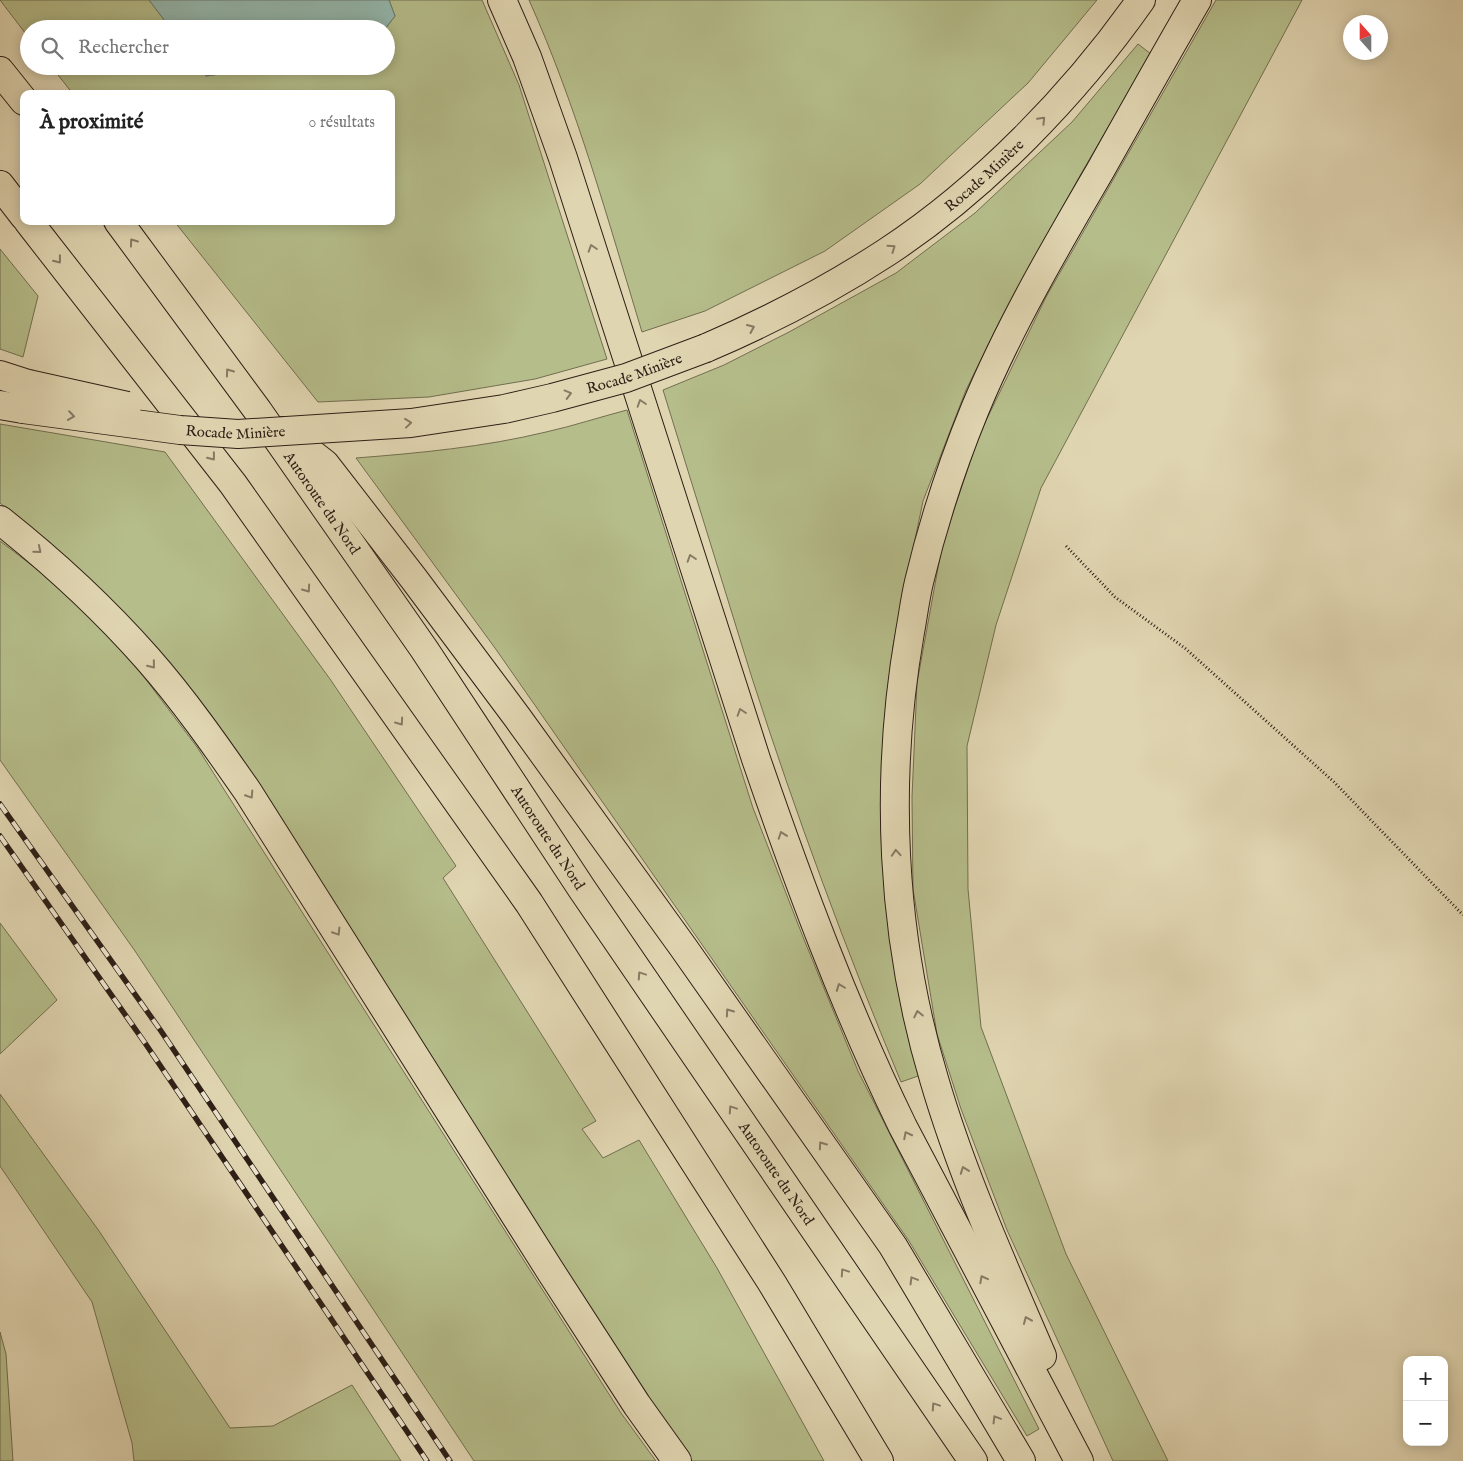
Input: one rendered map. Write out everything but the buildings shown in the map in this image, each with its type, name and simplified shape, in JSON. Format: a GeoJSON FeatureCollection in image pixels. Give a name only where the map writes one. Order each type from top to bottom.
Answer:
{"type":"FeatureCollection","features":[{"type":"Feature","properties":{"kind":"highway"},"geometry":{"type":"LineString","coordinates":[[502,0],[527,57],[563,158],[759,767],[846,1003],[912,1143],[1079,1461]]}},
{"type":"Feature","properties":{"kind":"highway","name":"Rocade Minière"},"geometry":{"type":"LineString","coordinates":[[0,375],[17,400],[180,430],[238,434],[360,427],[455,417],[504,409],[626,378],[706,348],[754,327],[803,302],[888,251],[929,221],[1024,139],[1094,63],[1141,0]]}},
{"type":"Feature","properties":{"kind":"highway"},"geometry":{"type":"LineString","coordinates":[[1088,1461],[978,1207],[951,1134],[922,1036],[903,933],[898,875],[895,829],[897,718],[918,584],[933,528],[955,461],[976,407],[1059,241],[1197,0]]}},
{"type":"Feature","properties":{"kind":"highway"},"geometry":{"type":"LineString","coordinates":[[0,71],[20,96]]}},
{"type":"Feature","properties":{"kind":"highway"},"geometry":{"type":"LineString","coordinates":[[0,185],[20,211]]}},
{"type":"Feature","properties":{"kind":"highway"},"geometry":{"type":"LineString","coordinates":[[31,225],[233,484],[529,903],[772,1284],[879,1461]]}},
{"type":"Feature","properties":{"kind":"highway","name":"Autoroute du Nord"},"geometry":{"type":"LineString","coordinates":[[121,225],[258,411],[424,649],[582,889],[972,1461]]}},
{"type":"Feature","properties":{"kind":"highway"},"geometry":{"type":"LineString","coordinates":[[258,411],[325,464],[523,725],[683,947],[893,1246],[1021,1461]]}},
{"type":"Feature","properties":{"kind":"highway"},"geometry":{"type":"LineString","coordinates":[[0,520],[40,551],[73,581],[147,658],[209,736],[259,809],[551,1272],[637,1405],[677,1461]]}},
{"type":"Feature","properties":{"kind":"highway"},"geometry":{"type":"LineString","coordinates":[[772,1284],[860,1461]]}},
{"type":"Feature","properties":{"kind":"path"},"geometry":{"type":"LineString","coordinates":[[1066,546],[1115,598],[1186,649],[1334,782],[1463,915]]}},
{"type":"Feature","properties":{"kind":"green space"},"geometry":{"type":"Polygon","coordinates":[[[0,0],[149,0],[164,20],[20,20],[20,26],[0,0]]]}},
{"type":"Feature","properties":{"kind":"green space"},"geometry":{"type":"Polygon","coordinates":[[[389,0],[482,0],[519,85],[607,359],[535,379],[429,397],[318,402],[177,225],[395,225],[395,90],[70,90],[58,75],[395,75],[395,20],[392,20],[395,16],[389,0]]]}},
{"type":"Feature","properties":{"kind":"green space"},"geometry":{"type":"Polygon","coordinates":[[[529,0],[1097,0],[1028,83],[920,184],[825,251],[705,311],[642,332],[577,123],[529,0]]]}},
{"type":"Feature","properties":{"kind":"green space"},"geometry":{"type":"Polygon","coordinates":[[[1216,0],[1302,0],[1041,488],[996,625],[967,746],[968,889],[981,1027],[1066,1254],[1168,1461],[1113,1461],[1007,1230],[961,1109],[937,1034],[913,889],[912,797],[917,683],[942,546],[979,435],[1046,297],[1216,0]]]}},
{"type":"Feature","properties":{"kind":"green space"},"geometry":{"type":"Polygon","coordinates":[[[1138,44],[1151,54],[1082,172],[999,323],[966,390],[923,501],[893,646],[881,785],[885,892],[901,1002],[921,1075],[901,1082],[841,932],[786,780],[752,678],[663,390],[724,365],[789,332],[896,273],[975,213],[1072,122],[1138,44]]]}},
{"type":"Feature","properties":{"kind":"green space"},"geometry":{"type":"Polygon","coordinates":[[[0,249],[38,296],[23,357],[0,349],[0,249]]]}},
{"type":"Feature","properties":{"kind":"green space"},"geometry":{"type":"Polygon","coordinates":[[[627,410],[753,808],[803,937],[858,1071],[1039,1429],[1027,1436],[909,1241],[495,648],[356,458],[428,452],[499,442],[556,430],[627,410]]]}},
{"type":"Feature","properties":{"kind":"green space"},"geometry":{"type":"Polygon","coordinates":[[[0,424],[165,452],[330,679],[456,866],[443,878],[596,1121],[582,1129],[603,1158],[639,1140],[717,1268],[824,1461],[691,1461],[648,1400],[294,845],[44,539],[0,503],[0,424]]]}},
{"type":"Feature","properties":{"kind":"green space"},"geometry":{"type":"Polygon","coordinates":[[[0,541],[63,589],[135,665],[197,747],[621,1413],[656,1461],[474,1461],[135,951],[0,760],[0,541]]]}},
{"type":"Feature","properties":{"kind":"green space"},"geometry":{"type":"Polygon","coordinates":[[[0,923],[57,1000],[0,1054],[0,923]]]}},
{"type":"Feature","properties":{"kind":"green space"},"geometry":{"type":"Polygon","coordinates":[[[0,1094],[99,1231],[230,1428],[273,1426],[352,1385],[401,1461],[134,1461],[132,1443],[92,1302],[0,1166],[0,1094]]]}},
{"type":"Feature","properties":{"kind":"green space"},"geometry":{"type":"Polygon","coordinates":[[[0,1332],[6,1354],[13,1461],[0,1461],[0,1332]]]}},
{"type":"Feature","properties":{"kind":"water"},"geometry":{"type":"Polygon","coordinates":[[[149,0],[389,0],[395,16],[392,20],[164,20],[149,0]]]}},
{"type":"Feature","properties":{"kind":"railway"},"geometry":{"type":"LineString","coordinates":[[0,804],[161,1031],[450,1461]]}},
{"type":"Feature","properties":{"kind":"railway"},"geometry":{"type":"LineString","coordinates":[[0,836],[145,1043],[427,1461]]}}]}
